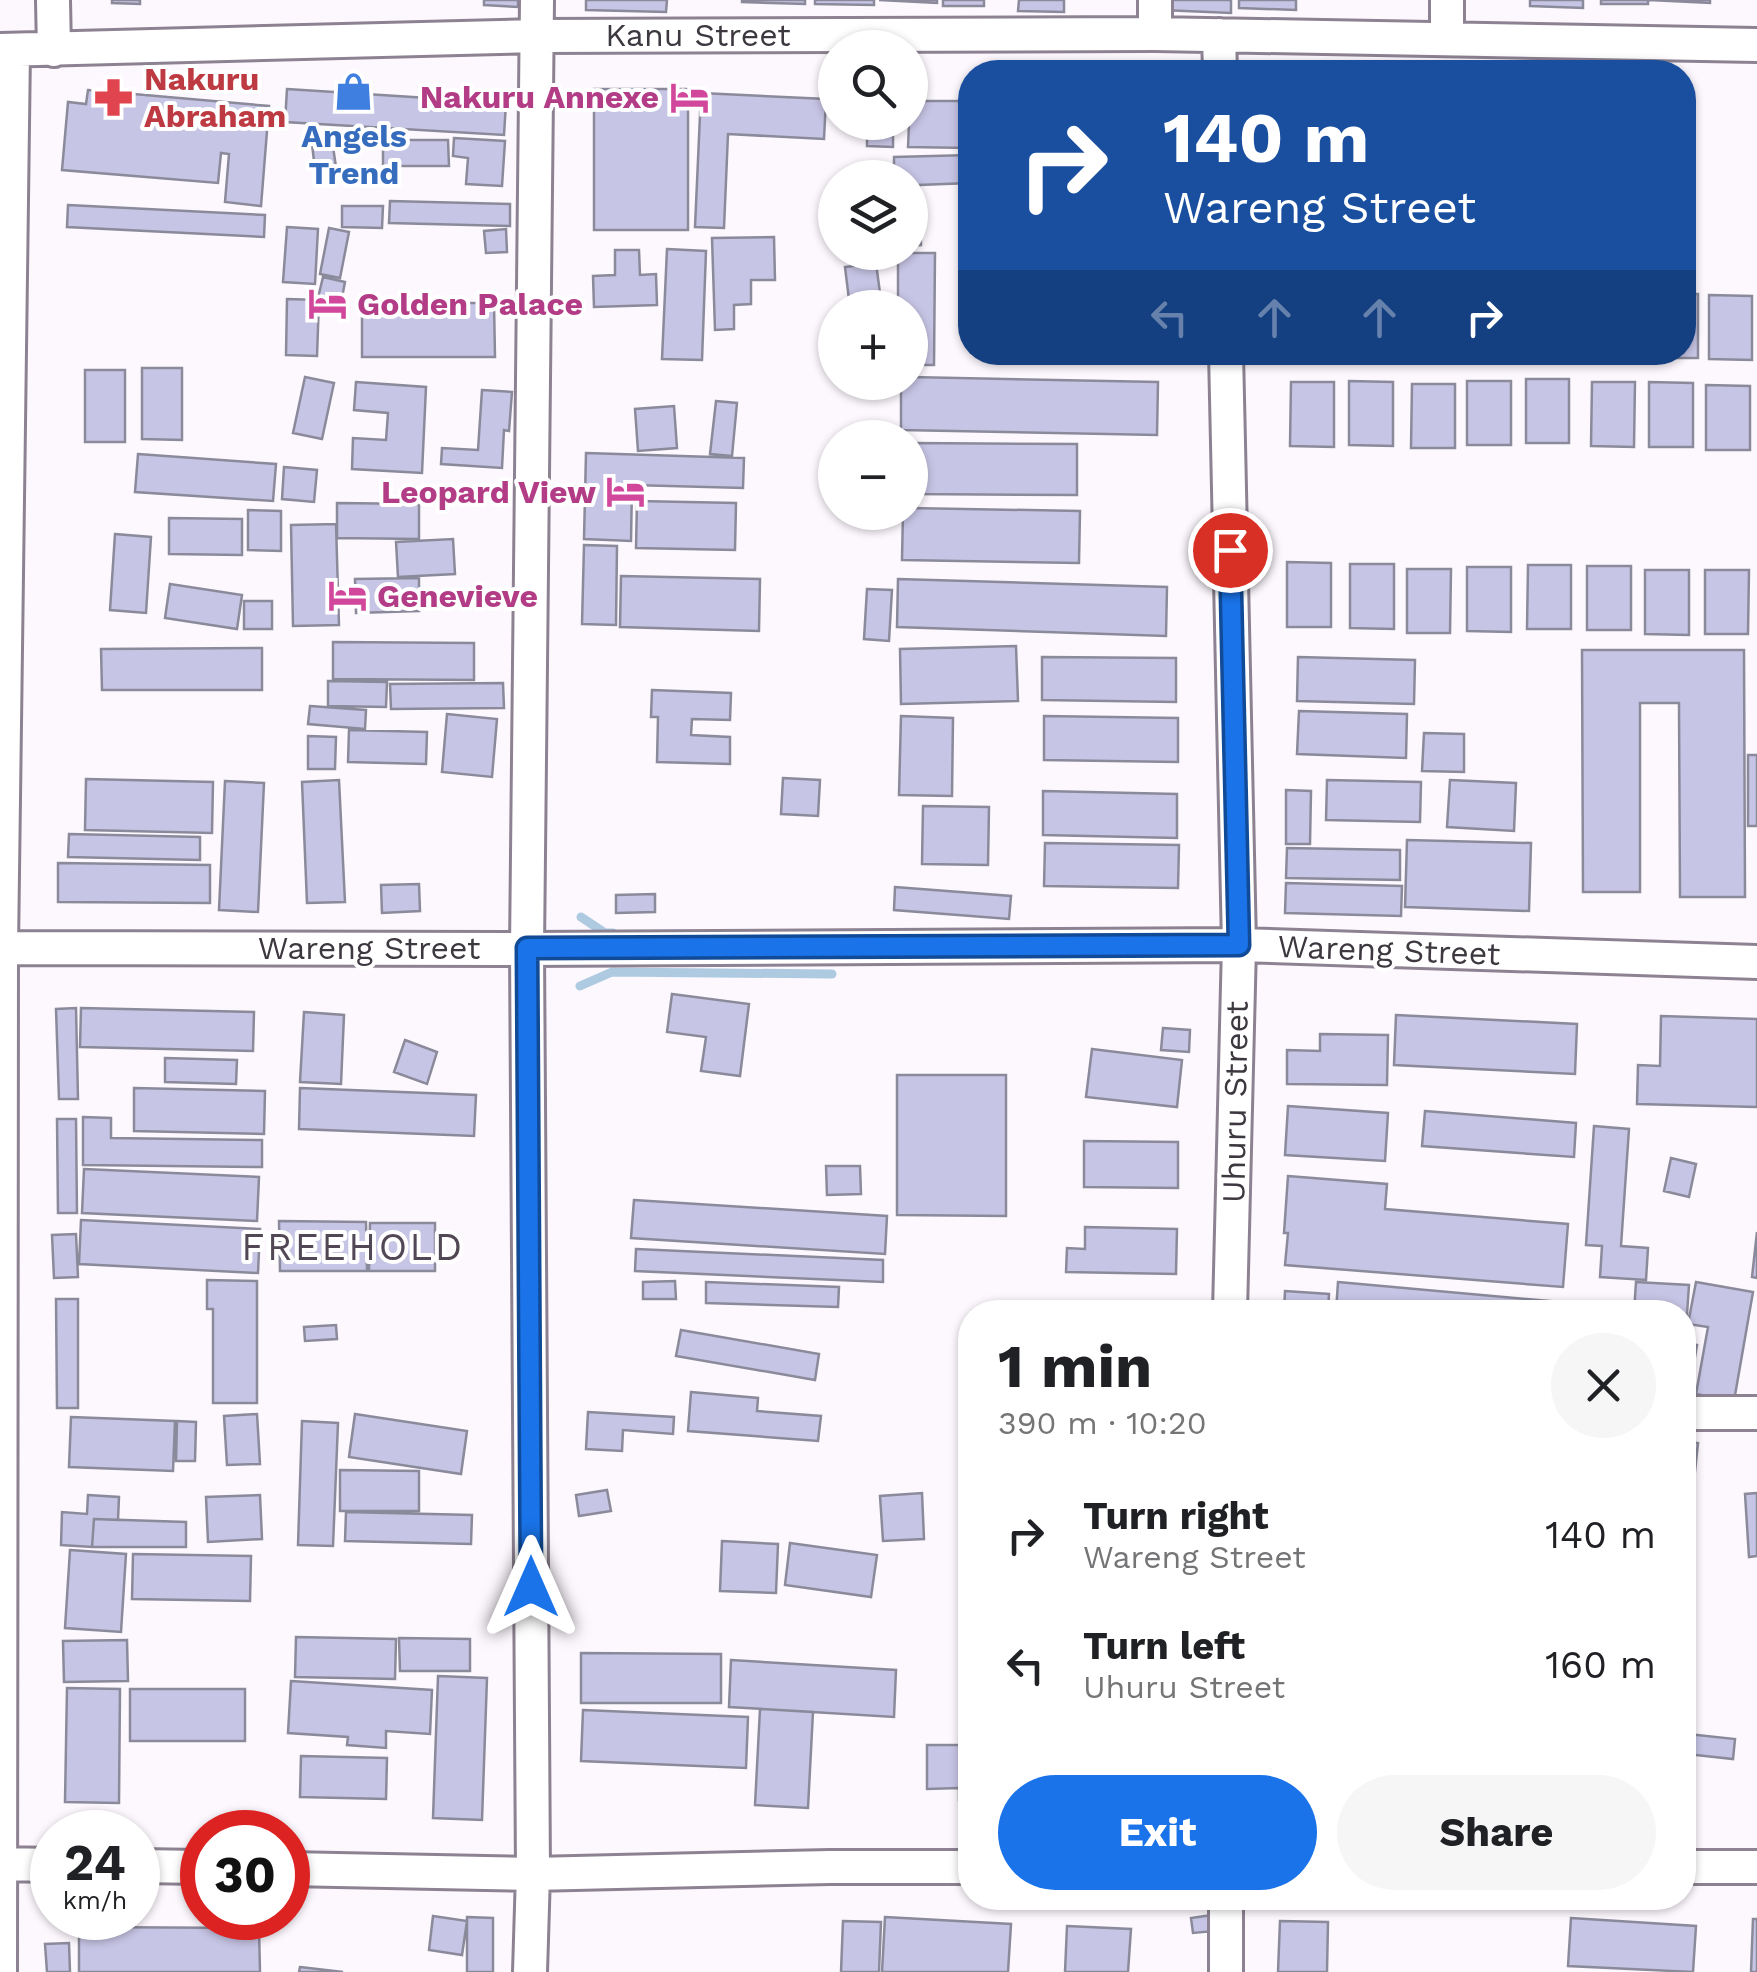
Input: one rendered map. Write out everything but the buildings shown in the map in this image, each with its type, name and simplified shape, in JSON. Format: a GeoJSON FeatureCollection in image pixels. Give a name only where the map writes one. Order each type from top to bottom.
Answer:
{"type":"FeatureCollection","features":[{"type":"Feature","properties":{"kind":"street"},"geometry":{"type":"LineString","coordinates":[[53,0],[54,50]]}},
{"type":"Feature","properties":{"kind":"street"},"geometry":{"type":"LineString","coordinates":[[530,1972],[527,948],[538,0]]}},
{"type":"Feature","properties":{"kind":"street"},"geometry":{"type":"LineString","coordinates":[[1155,0],[1155,34]]}},
{"type":"Feature","properties":{"kind":"street"},"geometry":{"type":"LineString","coordinates":[[1447,0],[1447,39]]}},
{"type":"Feature","properties":{"kind":"street","name":"Kanu Street"},"geometry":{"type":"LineString","coordinates":[[6,50],[536,36],[1155,34],[1757,45]]}},
{"type":"Feature","properties":{"kind":"street"},"geometry":{"type":"LineString","coordinates":[[1219,35],[1220,60]]}},
{"type":"Feature","properties":{"kind":"street"},"geometry":{"type":"LineString","coordinates":[[0,1972],[6,50]]}},
{"type":"Feature","properties":{"kind":"street","name":"Uhuru Street"},"geometry":{"type":"LineString","coordinates":[[1226,365],[1239,945],[1230,1300]]}},
{"type":"Feature","properties":{"kind":"street","name":"Wareng Street"},"geometry":{"type":"LineString","coordinates":[[1,948],[1239,945],[1757,962]]}},
{"type":"Feature","properties":{"kind":"street"},"geometry":{"type":"LineString","coordinates":[[1696,1412],[1757,1412]]}},
{"type":"Feature","properties":{"kind":"street"},"geometry":{"type":"LineString","coordinates":[[0,1864],[30,1865]]}},
{"type":"Feature","properties":{"kind":"street"},"geometry":{"type":"LineString","coordinates":[[1696,1867],[1757,1867]]}},
{"type":"Feature","properties":{"kind":"street"},"geometry":{"type":"LineString","coordinates":[[310,1869],[532,1874],[958,1868]]}},
{"type":"Feature","properties":{"kind":"street"},"geometry":{"type":"LineString","coordinates":[[1226,1910],[1226,1972]]}},
{"type":"Feature","properties":{"kind":"waterway"},"geometry":{"type":"LineString","coordinates":[[581,917],[605,933],[613,933]]}},
{"type":"Feature","properties":{"kind":"waterway"},"geometry":{"type":"LineString","coordinates":[[580,986],[612,972],[832,974]]}},
{"type":"Feature","properties":{"kind":"place","name":"Angels Trend"},"geometry":{"type":"Point","coordinates":[354,91]}},
{"type":"Feature","properties":{"kind":"place","name":"Nakuru Abraham"},"geometry":{"type":"Point","coordinates":[114,97]}},
{"type":"Feature","properties":{"kind":"place","name":"Nakuru Annexe"},"geometry":{"type":"Point","coordinates":[689,97]}},
{"type":"Feature","properties":{"kind":"place","name":"Golden Palace"},"geometry":{"type":"Point","coordinates":[327,304]}},
{"type":"Feature","properties":{"kind":"place","name":"Leopard View"},"geometry":{"type":"Point","coordinates":[626,492]}},
{"type":"Feature","properties":{"kind":"place","name":"Genevieve"},"geometry":{"type":"Point","coordinates":[347,596]}},
{"type":"Feature","properties":{"kind":"district","name":"FREEHOLD"},"geometry":{"type":"Point","coordinates":[353,1247]}},
{"type":"Feature","properties":{"kind":"route"},"geometry":{"type":"LineString","coordinates":[[531,1587],[527,948],[1239,945],[1230,550]]}}]}
